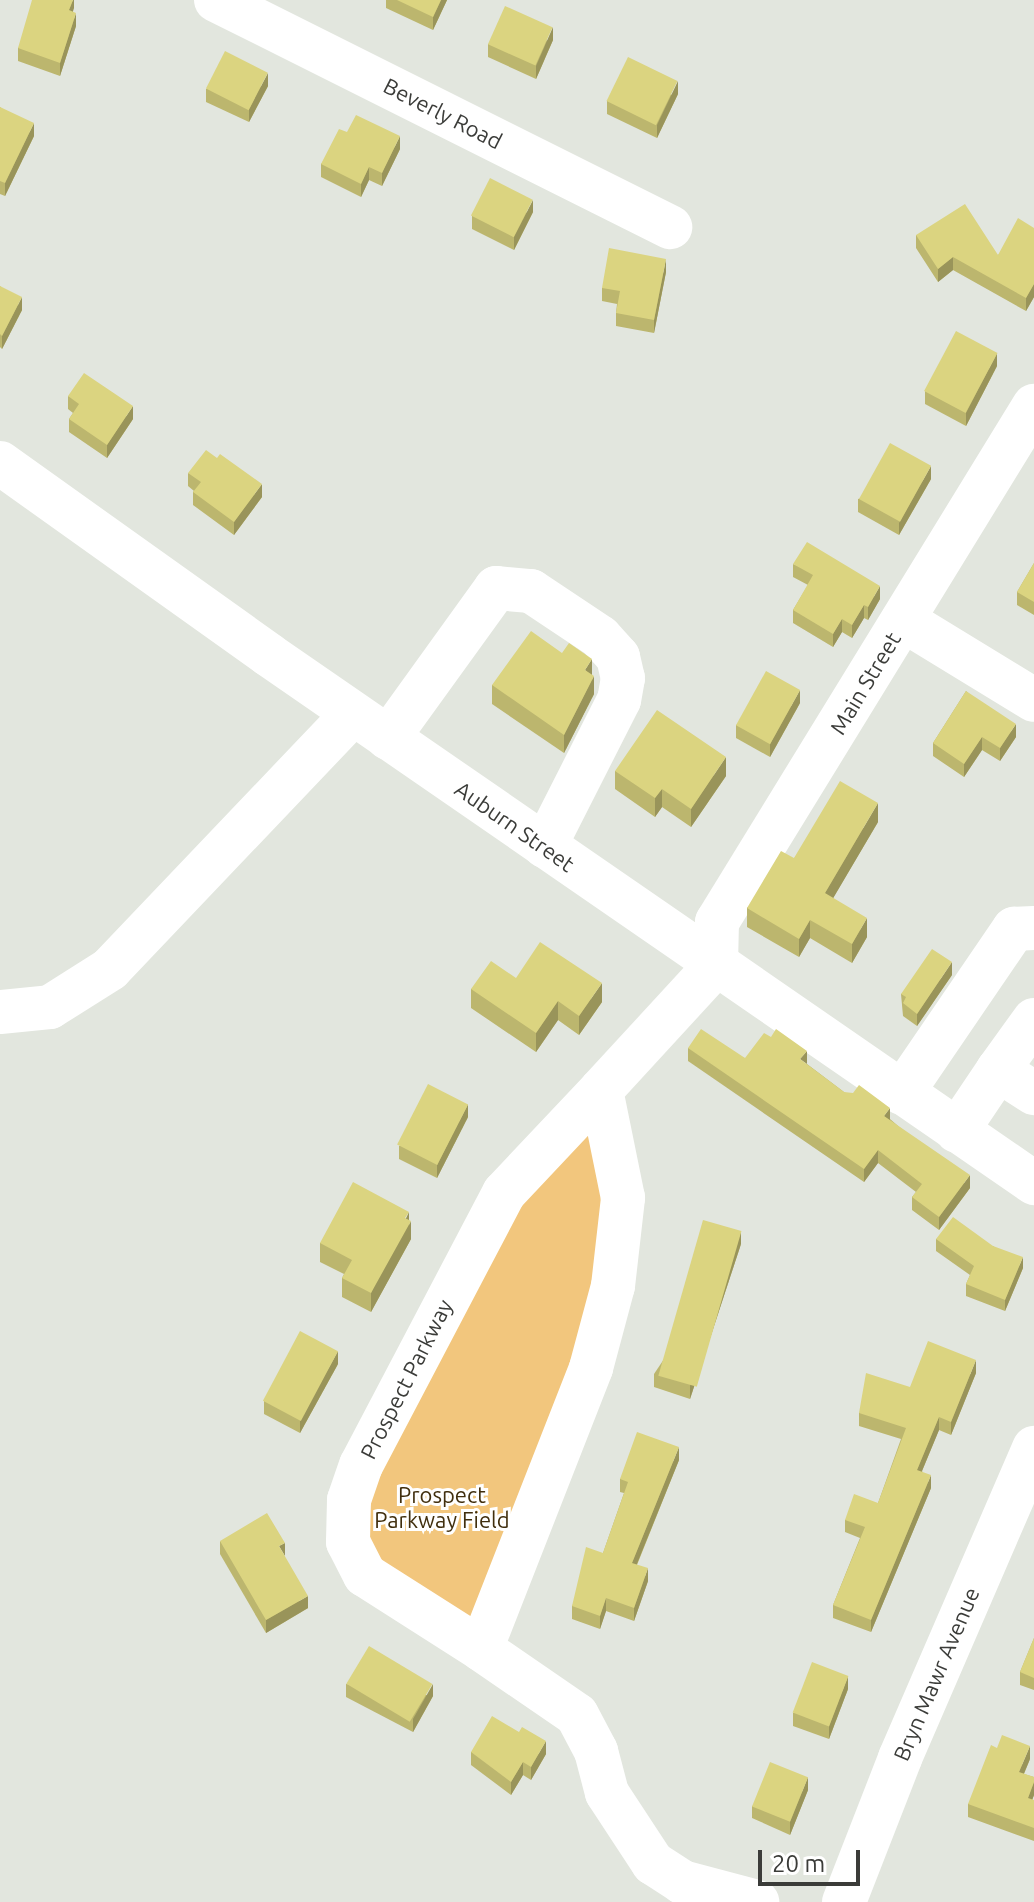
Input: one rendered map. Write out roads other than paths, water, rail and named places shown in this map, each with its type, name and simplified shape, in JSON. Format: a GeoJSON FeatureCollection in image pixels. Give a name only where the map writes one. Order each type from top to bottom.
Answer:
{"type":"FeatureCollection","features":[{"type":"Feature","properties":{"kind":"street","name":"Beverly Road"},"geometry":{"type":"LineString","coordinates":[[216,0],[670,227]]}},
{"type":"Feature","properties":{"kind":"street","name":"Main Street"},"geometry":{"type":"LineString","coordinates":[[716,965],[717,922],[1034,406]]}},
{"type":"Feature","properties":{"kind":"street","name":"Auburn Street"},"geometry":{"type":"LineString","coordinates":[[0,463],[716,965],[957,1131],[1030,1173]]}},
{"type":"Feature","properties":{"kind":"street"},"geometry":{"type":"LineString","coordinates":[[0,1012],[32,1013],[50,1007],[110,969],[371,726],[496,588],[531,591],[600,637],[618,657],[623,678],[619,700],[545,846]]}},
{"type":"Feature","properties":{"kind":"street"},"geometry":{"type":"LineString","coordinates":[[903,620],[1034,700]]}},
{"type":"Feature","properties":{"kind":"street"},"geometry":{"type":"LineString","coordinates":[[902,1093],[1014,929],[1034,928]]}},
{"type":"Feature","properties":{"kind":"street","name":"Prospect Parkway"},"geometry":{"type":"LineString","coordinates":[[716,965],[504,1193],[361,1465],[349,1500],[348,1542],[365,1575],[577,1715],[620,1819],[653,1863],[682,1882],[757,1902]]}},
{"type":"Feature","properties":{"kind":"street"},"geometry":{"type":"LineString","coordinates":[[957,1131],[1034,1020]]}},
{"type":"Feature","properties":{"kind":"street"},"geometry":{"type":"LineString","coordinates":[[998,1070],[1034,1093]]}},
{"type":"Feature","properties":{"kind":"street"},"geometry":{"type":"LineString","coordinates":[[481,1649],[591,1368],[613,1286],[623,1198],[601,1090]]}},
{"type":"Feature","properties":{"kind":"street","name":"Bryn Mawr Avenue"},"geometry":{"type":"LineString","coordinates":[[844,1902],[900,1758],[1034,1448]]}},
{"type":"Feature","properties":{"kind":"park label","name":"Prospect Parkway Field"},"geometry":{"type":"Point","coordinates":[442,1506]}}]}
